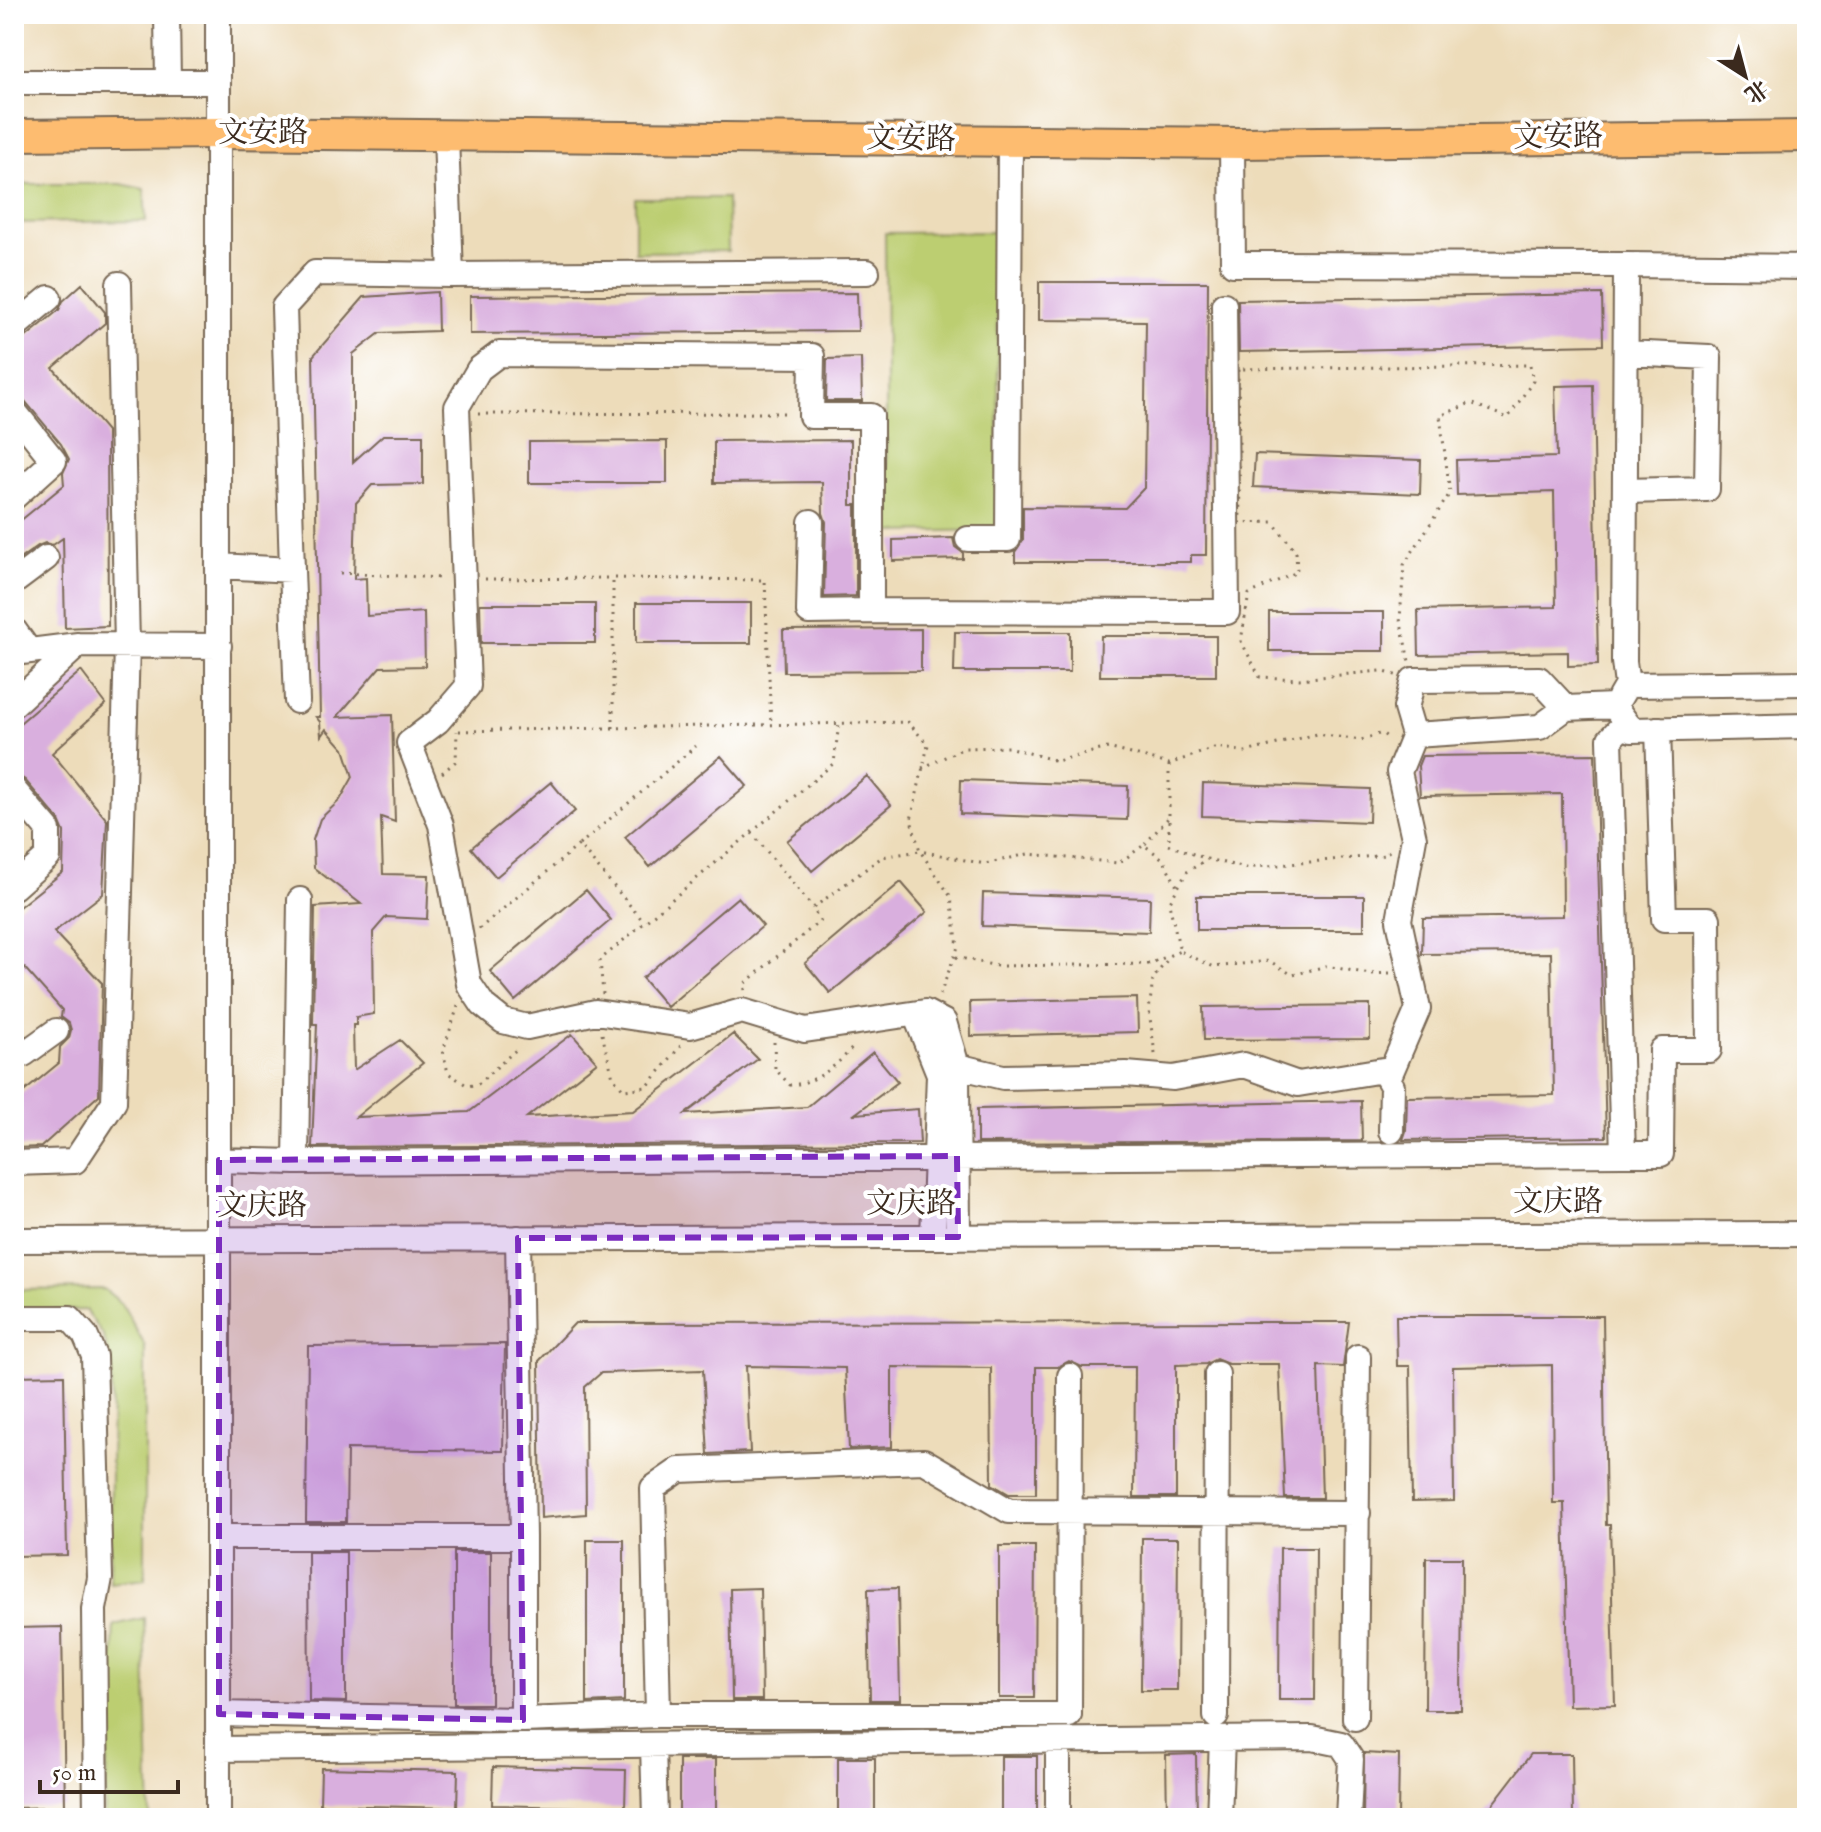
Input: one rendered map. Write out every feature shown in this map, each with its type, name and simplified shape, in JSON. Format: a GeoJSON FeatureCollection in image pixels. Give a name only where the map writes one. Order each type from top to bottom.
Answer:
{"type":"FeatureCollection","features":[{"type":"Feature","properties":{"kind":"main road","name":"文安路"},"geometry":{"type":"LineString","coordinates":[[14,135],[218,133],[1232,143],[1807,136]]}},
{"type":"Feature","properties":{"kind":"street"},"geometry":{"type":"LineString","coordinates":[[167,14],[168,82]]}},
{"type":"Feature","properties":{"kind":"street"},"geometry":{"type":"LineString","coordinates":[[218,14],[218,1818]]}},
{"type":"Feature","properties":{"kind":"street"},"geometry":{"type":"LineString","coordinates":[[14,82],[218,82]]}},
{"type":"Feature","properties":{"kind":"street"},"geometry":{"type":"LineString","coordinates":[[446,136],[451,275]]}},
{"type":"Feature","properties":{"kind":"street"},"geometry":{"type":"LineString","coordinates":[[968,539],[1008,539],[1010,141]]}},
{"type":"Feature","properties":{"kind":"street"},"geometry":{"type":"LineString","coordinates":[[1232,143],[1233,264],[1807,267]]}},
{"type":"Feature","properties":{"kind":"street"},"geometry":{"type":"LineString","coordinates":[[1623,1154],[1610,739],[1622,704],[1624,662],[1626,265]]}},
{"type":"Feature","properties":{"kind":"street"},"geometry":{"type":"LineString","coordinates":[[297,701],[284,307],[315,273],[867,272]]}},
{"type":"Feature","properties":{"kind":"street"},"geometry":{"type":"LineString","coordinates":[[14,1163],[75,1161],[114,1102],[127,645],[119,284]]}},
{"type":"Feature","properties":{"kind":"street"},"geometry":{"type":"LineString","coordinates":[[14,327],[49,298]]}},
{"type":"Feature","properties":{"kind":"street"},"geometry":{"type":"LineString","coordinates":[[811,522],[809,612],[1227,612],[1224,305]]}},
{"type":"Feature","properties":{"kind":"street"},"geometry":{"type":"LineString","coordinates":[[1625,491],[1707,489],[1709,357],[1626,353]]}},
{"type":"Feature","properties":{"kind":"street"},"geometry":{"type":"LineString","coordinates":[[871,611],[871,416],[811,416],[812,356],[499,354],[479,369],[457,407],[468,686],[448,726],[409,743],[441,825],[469,984],[483,1005],[503,1021],[527,1027],[601,1012],[690,1026],[742,1011],[805,1030],[924,1015],[944,1022],[957,1066],[946,1156]]}},
{"type":"Feature","properties":{"kind":"street"},"geometry":{"type":"LineString","coordinates":[[14,411],[54,461],[14,497]]}},
{"type":"Feature","properties":{"kind":"street"},"geometry":{"type":"LineString","coordinates":[[14,582],[46,558]]}},
{"type":"Feature","properties":{"kind":"street"},"geometry":{"type":"LineString","coordinates":[[219,566],[292,570]]}},
{"type":"Feature","properties":{"kind":"street"},"geometry":{"type":"LineString","coordinates":[[14,630],[21,652],[78,645],[219,646]]}},
{"type":"Feature","properties":{"kind":"street"},"geometry":{"type":"LineString","coordinates":[[14,704],[78,645]]}},
{"type":"Feature","properties":{"kind":"street"},"geometry":{"type":"LineString","coordinates":[[1388,1079],[1418,1009],[1399,920],[1414,838],[1399,772],[1410,746],[1406,708],[1413,680],[1539,679],[1566,708]]}},
{"type":"Feature","properties":{"kind":"street"},"geometry":{"type":"LineString","coordinates":[[1410,746],[1540,727],[1566,708],[1807,683]]}},
{"type":"Feature","properties":{"kind":"street"},"geometry":{"type":"LineString","coordinates":[[1622,704],[1632,730],[1807,726]]}},
{"type":"Feature","properties":{"kind":"street"},"geometry":{"type":"LineString","coordinates":[[219,1160],[1661,1154],[1662,1050],[1709,1050],[1708,919],[1664,919],[1658,729]]}},
{"type":"Feature","properties":{"kind":"street"},"geometry":{"type":"LineString","coordinates":[[14,790],[48,830],[48,857],[14,887]]}},
{"type":"Feature","properties":{"kind":"street"},"geometry":{"type":"LineString","coordinates":[[296,1162],[300,900]]}},
{"type":"Feature","properties":{"kind":"street"},"geometry":{"type":"LineString","coordinates":[[924,1015],[939,1074],[946,1156],[946,1237]]}},
{"type":"Feature","properties":{"kind":"street"},"geometry":{"type":"LineString","coordinates":[[14,1043],[24,1054],[56,1031]]}},
{"type":"Feature","properties":{"kind":"street"},"geometry":{"type":"LineString","coordinates":[[957,1066],[1003,1077],[1126,1074],[1173,1078],[1244,1065],[1298,1084],[1383,1070],[1392,1086],[1391,1131]]}},
{"type":"Feature","properties":{"kind":"street","name":"文庆路"},"geometry":{"type":"LineString","coordinates":[[14,1240],[1807,1234]]}},
{"type":"Feature","properties":{"kind":"street"},"geometry":{"type":"LineString","coordinates":[[518,1238],[523,1720]]}},
{"type":"Feature","properties":{"kind":"street"},"geometry":{"type":"LineString","coordinates":[[14,1318],[70,1318],[85,1335],[94,1356],[100,1578],[94,1609],[96,1818]]}},
{"type":"Feature","properties":{"kind":"street"},"geometry":{"type":"LineString","coordinates":[[1355,1718],[1358,1357]]}},
{"type":"Feature","properties":{"kind":"street"},"geometry":{"type":"LineString","coordinates":[[1217,1374],[1215,1512],[1219,1818]]}},
{"type":"Feature","properties":{"kind":"street"},"geometry":{"type":"LineString","coordinates":[[219,1714],[523,1720],[658,1715],[1069,1715],[1070,1376]]}},
{"type":"Feature","properties":{"kind":"street"},"geometry":{"type":"LineString","coordinates":[[658,1715],[653,1488],[679,1470],[924,1461],[1009,1511],[1358,1513]]}},
{"type":"Feature","properties":{"kind":"street"},"geometry":{"type":"LineString","coordinates":[[218,1537],[523,1537]]}},
{"type":"Feature","properties":{"kind":"street"},"geometry":{"type":"LineString","coordinates":[[219,1749],[1058,1741],[1219,1728],[1341,1744],[1351,1759],[1348,1818]]}},
{"type":"Feature","properties":{"kind":"street"},"geometry":{"type":"LineString","coordinates":[[1058,1741],[1058,1818]]}},
{"type":"Feature","properties":{"kind":"street"},"geometry":{"type":"LineString","coordinates":[[653,1745],[655,1818]]}},
{"type":"Feature","properties":{"kind":"path"},"geometry":{"type":"LineString","coordinates":[[1530,365],[1533,381],[1508,418],[1471,403],[1440,416],[1450,493],[1404,565],[1400,619],[1413,680],[1381,671],[1299,679],[1260,677],[1241,641],[1249,594],[1297,572],[1296,552],[1273,522],[1240,523],[1238,369],[1530,365]]}},
{"type":"Feature","properties":{"kind":"path"},"geometry":{"type":"LineString","coordinates":[[457,414],[798,413]]}},
{"type":"Feature","properties":{"kind":"path"},"geometry":{"type":"LineString","coordinates":[[613,728],[613,578],[765,580],[771,725]]}},
{"type":"Feature","properties":{"kind":"path"},"geometry":{"type":"LineString","coordinates":[[424,781],[440,775],[456,761],[448,726],[613,728],[908,722],[928,745],[911,820],[920,851],[951,897],[958,947],[924,1015]]}},
{"type":"Feature","properties":{"kind":"path"},"geometry":{"type":"LineString","coordinates":[[690,1026],[679,1050],[647,1087],[624,1090],[613,1077],[601,1012],[600,960],[834,763],[839,723]]}},
{"type":"Feature","properties":{"kind":"path"},"geometry":{"type":"LineString","coordinates":[[922,768],[964,748],[1008,747],[1057,761],[1108,748],[1169,764],[1217,747],[1246,752],[1317,734],[1361,740],[1382,733],[1410,746]]}},
{"type":"Feature","properties":{"kind":"path"},"geometry":{"type":"LineString","coordinates":[[462,944],[696,746]]}},
{"type":"Feature","properties":{"kind":"path"},"geometry":{"type":"LineString","coordinates":[[1169,764],[1169,845],[1207,859],[1246,868],[1385,855],[1411,824]]}},
{"type":"Feature","properties":{"kind":"path"},"geometry":{"type":"LineString","coordinates":[[813,908],[882,857],[920,851],[985,864],[1028,854],[1119,863],[1144,845],[1169,817]]}},
{"type":"Feature","properties":{"kind":"path"},"geometry":{"type":"LineString","coordinates":[[751,832],[813,908],[820,921],[744,984],[761,1017],[775,1069],[790,1085],[808,1084],[837,1065],[862,1037],[867,1021]]}},
{"type":"Feature","properties":{"kind":"path"},"geometry":{"type":"LineString","coordinates":[[579,845],[644,922]]}},
{"type":"Feature","properties":{"kind":"path"},"geometry":{"type":"LineString","coordinates":[[1144,845],[1163,859],[1178,888]]}},
{"type":"Feature","properties":{"kind":"path"},"geometry":{"type":"LineString","coordinates":[[1180,951],[1169,903],[1187,872],[1207,859]]}},
{"type":"Feature","properties":{"kind":"path"},"geometry":{"type":"LineString","coordinates":[[954,957],[997,966],[1149,964],[1180,951],[1214,967],[1269,961],[1293,975],[1326,966],[1370,974],[1410,971]]}},
{"type":"Feature","properties":{"kind":"path"},"geometry":{"type":"LineString","coordinates":[[1155,1058],[1149,1011],[1153,979],[1171,954]]}},
{"type":"Feature","properties":{"kind":"path"},"geometry":{"type":"LineString","coordinates":[[469,984],[460,1000],[443,1051],[448,1073],[468,1086],[478,1084],[510,1059],[540,1024]]}},
{"type":"Feature","properties":{"kind":"highlighted area"},"geometry":{"type":"Polygon","coordinates":[[[957,1156],[958,1237],[518,1238],[523,1720],[219,1714],[219,1160],[957,1156]]]}},
{"type":"Feature","properties":{"kind":"green space"},"geometry":{"type":"Polygon","coordinates":[[[14,184],[121,184],[144,189],[146,221],[14,223],[14,184]]]}},
{"type":"Feature","properties":{"kind":"green space"},"geometry":{"type":"Polygon","coordinates":[[[635,198],[727,198],[728,251],[635,252],[635,198]]]}},
{"type":"Feature","properties":{"kind":"green space"},"geometry":{"type":"Polygon","coordinates":[[[997,232],[999,530],[887,532],[885,233],[997,232]]]}},
{"type":"Feature","properties":{"kind":"green space"},"geometry":{"type":"Polygon","coordinates":[[[104,1289],[122,1304],[145,1346],[145,1579],[110,1583],[112,1371],[104,1337],[86,1310],[14,1311],[14,1290],[104,1289]]]}},
{"type":"Feature","properties":{"kind":"green space"},"geometry":{"type":"Polygon","coordinates":[[[144,1618],[150,1818],[104,1818],[114,1625],[144,1618]]]}},
{"type":"Feature","properties":{"kind":"building"},"geometry":{"type":"Polygon","coordinates":[[[1039,282],[1208,282],[1206,555],[1191,555],[1191,562],[1015,562],[1015,552],[1023,540],[1023,507],[1125,508],[1144,488],[1146,321],[1039,320],[1039,282]]]}},
{"type":"Feature","properties":{"kind":"building"},"geometry":{"type":"Polygon","coordinates":[[[82,284],[105,312],[105,323],[53,368],[107,431],[108,626],[65,628],[63,538],[53,545],[45,543],[38,546],[14,563],[14,526],[64,485],[63,473],[69,459],[61,444],[14,388],[14,347],[59,310],[63,301],[82,284]]]}},
{"type":"Feature","properties":{"kind":"building"},"geometry":{"type":"Polygon","coordinates":[[[437,292],[438,331],[380,333],[353,354],[353,462],[383,435],[423,435],[423,484],[372,485],[356,503],[354,579],[366,578],[367,616],[424,612],[425,666],[380,667],[337,717],[392,715],[395,822],[381,817],[383,874],[429,875],[427,919],[386,917],[373,932],[374,1014],[356,1017],[356,1025],[353,1025],[354,1070],[400,1040],[423,1063],[356,1117],[469,1112],[572,1034],[597,1062],[527,1117],[633,1111],[733,1034],[758,1059],[685,1114],[807,1107],[873,1052],[898,1082],[855,1114],[918,1109],[920,1143],[312,1147],[317,1024],[313,1024],[315,907],[361,904],[314,868],[313,840],[320,819],[340,800],[353,777],[344,749],[326,729],[321,736],[320,722],[316,717],[320,717],[313,356],[364,297],[437,292]]]}},
{"type":"Feature","properties":{"kind":"building"},"geometry":{"type":"Polygon","coordinates":[[[857,293],[858,331],[470,334],[470,296],[857,293]]]}},
{"type":"Feature","properties":{"kind":"building"},"geometry":{"type":"Polygon","coordinates":[[[1602,294],[1603,345],[1239,352],[1238,300],[1602,294]]]}},
{"type":"Feature","properties":{"kind":"building"},"geometry":{"type":"Polygon","coordinates":[[[861,358],[862,401],[826,401],[827,359],[861,358]]]}},
{"type":"Feature","properties":{"kind":"building"},"geometry":{"type":"Polygon","coordinates":[[[1593,385],[1598,665],[1568,666],[1568,652],[1419,655],[1418,610],[1556,607],[1554,492],[1457,495],[1456,460],[1557,457],[1555,386],[1593,385]]]}},
{"type":"Feature","properties":{"kind":"building"},"geometry":{"type":"Polygon","coordinates":[[[851,440],[851,505],[856,505],[856,596],[824,597],[826,522],[822,482],[714,483],[714,441],[851,440]]]}},
{"type":"Feature","properties":{"kind":"building"},"geometry":{"type":"Polygon","coordinates":[[[667,441],[667,483],[529,483],[529,442],[667,441]]]}},
{"type":"Feature","properties":{"kind":"building"},"geometry":{"type":"Polygon","coordinates":[[[1255,454],[1421,460],[1420,494],[1253,487],[1255,454]]]}},
{"type":"Feature","properties":{"kind":"building"},"geometry":{"type":"Polygon","coordinates":[[[953,538],[955,547],[963,553],[963,559],[893,561],[893,540],[953,538]]]}},
{"type":"Feature","properties":{"kind":"building"},"geometry":{"type":"Polygon","coordinates":[[[636,603],[751,603],[751,643],[636,643],[636,603]]]}},
{"type":"Feature","properties":{"kind":"building"},"geometry":{"type":"Polygon","coordinates":[[[480,604],[595,604],[595,643],[481,643],[480,604]]]}},
{"type":"Feature","properties":{"kind":"building"},"geometry":{"type":"Polygon","coordinates":[[[1269,612],[1384,612],[1384,651],[1269,651],[1269,612]]]}},
{"type":"Feature","properties":{"kind":"building"},"geometry":{"type":"Polygon","coordinates":[[[921,629],[921,671],[784,672],[783,630],[921,629]]]}},
{"type":"Feature","properties":{"kind":"building"},"geometry":{"type":"Polygon","coordinates":[[[955,632],[1070,632],[1070,672],[954,672],[955,632]]]}},
{"type":"Feature","properties":{"kind":"building"},"geometry":{"type":"Polygon","coordinates":[[[1101,636],[1216,636],[1216,676],[1100,676],[1101,636]]]}},
{"type":"Feature","properties":{"kind":"building"},"geometry":{"type":"Polygon","coordinates":[[[81,671],[106,704],[52,753],[107,820],[103,894],[54,932],[102,983],[99,1095],[41,1147],[14,1148],[14,1100],[59,1063],[60,1047],[69,1038],[71,1030],[69,1023],[61,1017],[62,1010],[14,956],[14,911],[63,872],[64,832],[59,820],[25,780],[14,773],[14,728],[81,671]]]}},
{"type":"Feature","properties":{"kind":"building"},"geometry":{"type":"Polygon","coordinates":[[[1595,754],[1606,1137],[1403,1140],[1407,1097],[1554,1095],[1551,953],[1422,954],[1423,918],[1563,916],[1562,794],[1420,796],[1418,766],[1422,756],[1595,754]]]}},
{"type":"Feature","properties":{"kind":"building"},"geometry":{"type":"Polygon","coordinates":[[[721,756],[747,786],[650,867],[625,837],[721,756]]]}},
{"type":"Feature","properties":{"kind":"building"},"geometry":{"type":"Polygon","coordinates":[[[867,776],[891,805],[812,871],[787,841],[867,776]]]}},
{"type":"Feature","properties":{"kind":"building"},"geometry":{"type":"Polygon","coordinates":[[[961,780],[1128,786],[1127,820],[960,814],[961,780]]]}},
{"type":"Feature","properties":{"kind":"building"},"geometry":{"type":"Polygon","coordinates":[[[551,782],[575,811],[496,877],[471,848],[551,782]]]}},
{"type":"Feature","properties":{"kind":"building"},"geometry":{"type":"Polygon","coordinates":[[[1203,783],[1370,789],[1369,822],[1202,816],[1203,783]]]}},
{"type":"Feature","properties":{"kind":"building"},"geometry":{"type":"Polygon","coordinates":[[[901,882],[927,912],[830,993],[805,963],[901,882]]]}},
{"type":"Feature","properties":{"kind":"building"},"geometry":{"type":"Polygon","coordinates":[[[586,890],[611,920],[515,1001],[490,971],[586,890]]]}},
{"type":"Feature","properties":{"kind":"building"},"geometry":{"type":"Polygon","coordinates":[[[983,893],[1150,898],[1149,932],[982,926],[983,893]]]}},
{"type":"Feature","properties":{"kind":"building"},"geometry":{"type":"Polygon","coordinates":[[[1197,896],[1364,896],[1364,930],[1197,930],[1197,896]]]}},
{"type":"Feature","properties":{"kind":"building"},"geometry":{"type":"Polygon","coordinates":[[[738,897],[763,926],[667,1007],[642,978],[738,897]]]}},
{"type":"Feature","properties":{"kind":"building"},"geometry":{"type":"Polygon","coordinates":[[[1137,998],[1138,1032],[971,1036],[970,1002],[1137,998]]]}},
{"type":"Feature","properties":{"kind":"building"},"geometry":{"type":"Polygon","coordinates":[[[1370,1005],[1370,1039],[1204,1040],[1203,1007],[1370,1005]]]}},
{"type":"Feature","properties":{"kind":"building"},"geometry":{"type":"Polygon","coordinates":[[[1361,1101],[1362,1141],[977,1143],[977,1109],[1361,1101]]]}},
{"type":"Feature","properties":{"kind":"building"},"geometry":{"type":"Polygon","coordinates":[[[1396,1316],[1603,1316],[1606,1525],[1610,1525],[1615,1705],[1569,1706],[1564,1503],[1553,1503],[1552,1365],[1453,1367],[1454,1501],[1412,1502],[1410,1366],[1397,1366],[1396,1316]]]}},
{"type":"Feature","properties":{"kind":"building"},"geometry":{"type":"Polygon","coordinates":[[[1349,1322],[1343,1367],[1318,1366],[1322,1498],[1285,1498],[1279,1364],[1228,1364],[1216,1359],[1206,1364],[1176,1365],[1176,1497],[1134,1497],[1135,1367],[1082,1367],[1069,1361],[1058,1367],[1036,1367],[1036,1494],[1009,1494],[992,1484],[991,1368],[892,1367],[892,1447],[849,1449],[845,1368],[746,1366],[750,1452],[708,1454],[703,1370],[601,1373],[585,1387],[586,1514],[541,1518],[539,1361],[575,1323],[1349,1322]]]}},
{"type":"Feature","properties":{"kind":"building"},"geometry":{"type":"Polygon","coordinates":[[[505,1344],[503,1451],[347,1449],[346,1522],[306,1522],[308,1346],[505,1344]]]}},
{"type":"Feature","properties":{"kind":"building"},"geometry":{"type":"Polygon","coordinates":[[[64,1375],[67,1555],[14,1556],[14,1376],[64,1375]]]}},
{"type":"Feature","properties":{"kind":"building"},"geometry":{"type":"Polygon","coordinates":[[[1142,1538],[1178,1538],[1177,1690],[1141,1690],[1142,1538]]]}},
{"type":"Feature","properties":{"kind":"building"},"geometry":{"type":"Polygon","coordinates":[[[587,1540],[624,1540],[624,1701],[587,1703],[587,1540]]]}},
{"type":"Feature","properties":{"kind":"building"},"geometry":{"type":"Polygon","coordinates":[[[999,1546],[1035,1546],[1034,1698],[999,1698],[999,1546]]]}},
{"type":"Feature","properties":{"kind":"building"},"geometry":{"type":"Polygon","coordinates":[[[1280,1548],[1316,1548],[1315,1700],[1279,1700],[1280,1548]]]}},
{"type":"Feature","properties":{"kind":"building"},"geometry":{"type":"Polygon","coordinates":[[[308,1552],[346,1552],[346,1702],[309,1701],[308,1552]]]}},
{"type":"Feature","properties":{"kind":"building"},"geometry":{"type":"Polygon","coordinates":[[[454,1552],[491,1552],[491,1704],[454,1704],[454,1552]]]}},
{"type":"Feature","properties":{"kind":"building"},"geometry":{"type":"Polygon","coordinates":[[[1426,1558],[1462,1558],[1461,1710],[1425,1710],[1426,1558]]]}},
{"type":"Feature","properties":{"kind":"building"},"geometry":{"type":"Polygon","coordinates":[[[760,1588],[762,1700],[732,1700],[730,1589],[760,1588]]]}},
{"type":"Feature","properties":{"kind":"building"},"geometry":{"type":"Polygon","coordinates":[[[898,1588],[900,1700],[870,1700],[868,1589],[898,1588]]]}},
{"type":"Feature","properties":{"kind":"building"},"geometry":{"type":"Polygon","coordinates":[[[62,1627],[65,1807],[14,1808],[14,1628],[62,1627]]]}},
{"type":"Feature","properties":{"kind":"building"},"geometry":{"type":"Polygon","coordinates":[[[1364,1753],[1399,1755],[1398,1818],[1363,1818],[1364,1753]]]}},
{"type":"Feature","properties":{"kind":"building"},"geometry":{"type":"Polygon","coordinates":[[[1196,1754],[1197,1818],[1167,1818],[1166,1755],[1196,1754]]]}},
{"type":"Feature","properties":{"kind":"building"},"geometry":{"type":"Polygon","coordinates":[[[1531,1754],[1572,1754],[1573,1818],[1482,1818],[1531,1754]]]}},
{"type":"Feature","properties":{"kind":"building"},"geometry":{"type":"Polygon","coordinates":[[[1001,1756],[1037,1756],[1037,1818],[1001,1818],[1001,1756]]]}},
{"type":"Feature","properties":{"kind":"building"},"geometry":{"type":"Polygon","coordinates":[[[838,1758],[875,1758],[875,1818],[838,1818],[838,1758]]]}},
{"type":"Feature","properties":{"kind":"building"},"geometry":{"type":"Polygon","coordinates":[[[679,1759],[716,1759],[716,1818],[679,1818],[679,1759]]]}},
{"type":"Feature","properties":{"kind":"building"},"geometry":{"type":"Polygon","coordinates":[[[493,1767],[626,1770],[625,1808],[492,1805],[493,1767]]]}},
{"type":"Feature","properties":{"kind":"building"},"geometry":{"type":"Polygon","coordinates":[[[321,1768],[458,1771],[457,1808],[320,1805],[321,1768]]]}}]}
